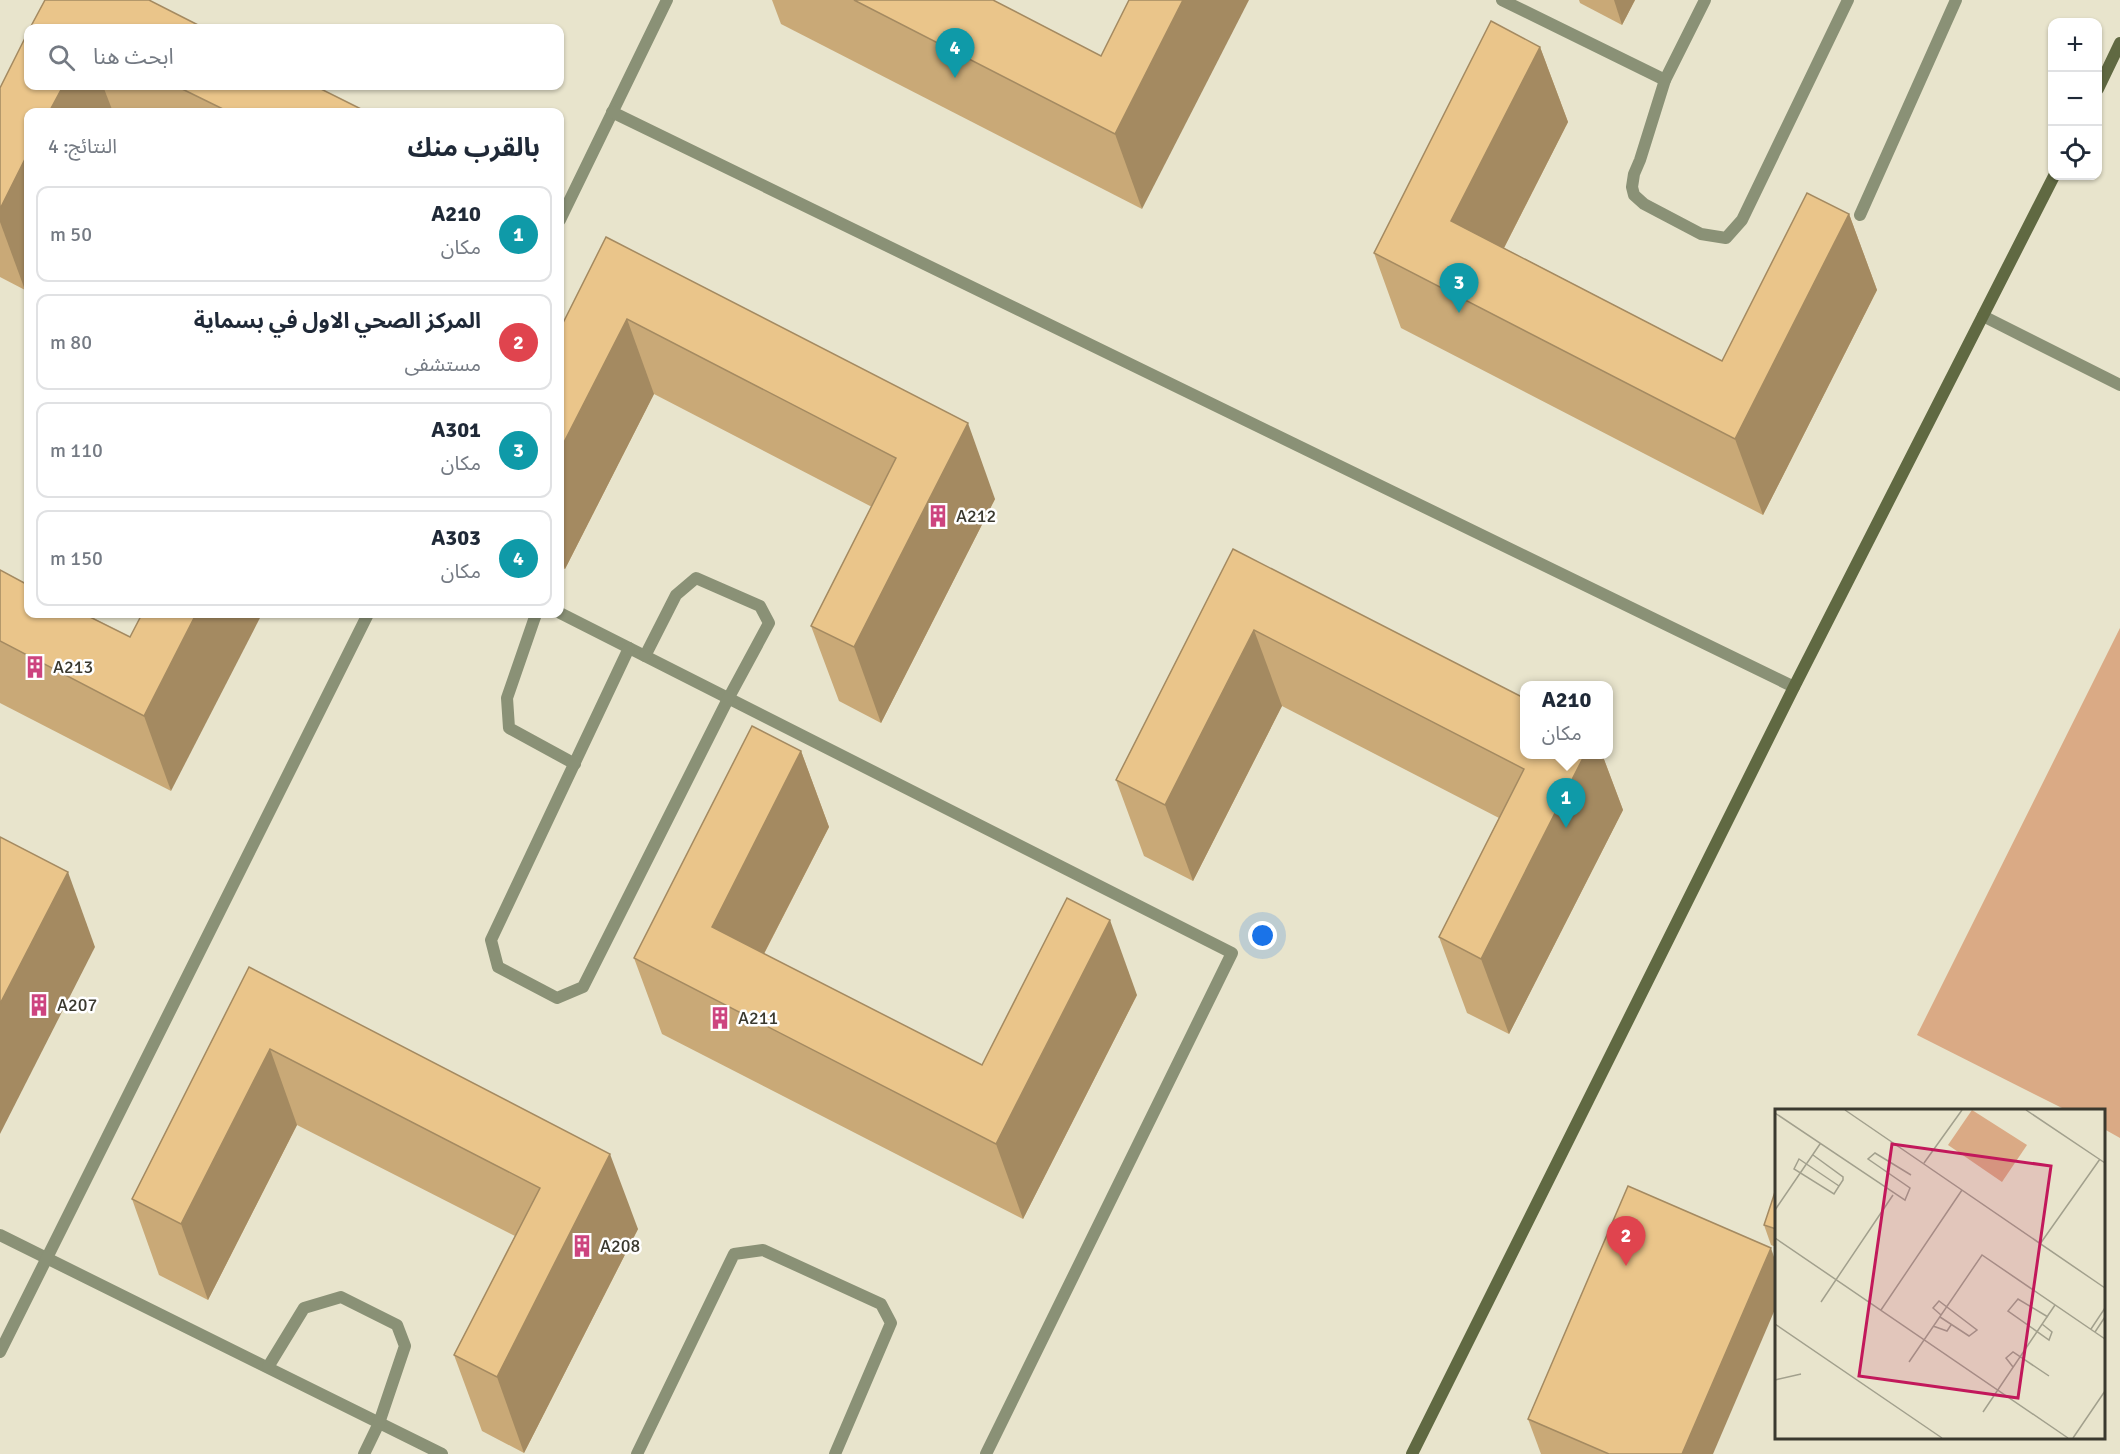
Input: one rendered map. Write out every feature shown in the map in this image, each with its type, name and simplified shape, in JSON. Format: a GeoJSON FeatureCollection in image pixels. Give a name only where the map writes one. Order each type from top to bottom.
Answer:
{"type":"FeatureCollection","features":[{"type":"Feature","properties":{"kind":"street"},"geometry":{"type":"LineString","coordinates":[[564,212],[667,0]]}},
{"type":"Feature","properties":{"kind":"street"},"geometry":{"type":"LineString","coordinates":[[1502,0],[1665,80]]}},
{"type":"Feature","properties":{"kind":"street"},"geometry":{"type":"LineString","coordinates":[[1705,0],[1665,80],[1634,174],[1632,187],[1634,195],[1644,204],[1701,234],[1726,238],[1742,220],[1848,0]]}},
{"type":"Feature","properties":{"kind":"street"},"geometry":{"type":"LineString","coordinates":[[1860,215],[1956,0]]}},
{"type":"Feature","properties":{"kind":"street"},"geometry":{"type":"LineString","coordinates":[[2102,79],[2120,43]]}},
{"type":"Feature","properties":{"kind":"street"},"geometry":{"type":"LineString","coordinates":[[612,112],[1794,687]]}},
{"type":"Feature","properties":{"kind":"street"},"geometry":{"type":"LineString","coordinates":[[1412,1454],[1794,687],[2052,180]]}},
{"type":"Feature","properties":{"kind":"street"},"geometry":{"type":"LineString","coordinates":[[1983,316],[2120,385]]}},
{"type":"Feature","properties":{"kind":"street"},"geometry":{"type":"LineString","coordinates":[[629,648],[491,940],[498,967],[557,998],[583,987],[728,699],[770,623],[760,606],[696,578],[676,595],[645,656]]}},
{"type":"Feature","properties":{"kind":"street"},"geometry":{"type":"LineString","coordinates":[[564,615],[1232,953],[986,1454]]}},
{"type":"Feature","properties":{"kind":"street"},"geometry":{"type":"LineString","coordinates":[[0,1352],[366,618]]}},
{"type":"Feature","properties":{"kind":"street"},"geometry":{"type":"LineString","coordinates":[[535,618],[507,698],[509,728],[575,764]]}},
{"type":"Feature","properties":{"kind":"street"},"geometry":{"type":"LineString","coordinates":[[0,1235],[442,1454]]}},
{"type":"Feature","properties":{"kind":"street"},"geometry":{"type":"LineString","coordinates":[[637,1454],[734,1254],[763,1250],[880,1304],[891,1323],[835,1454]]}},
{"type":"Feature","properties":{"kind":"street"},"geometry":{"type":"LineString","coordinates":[[268,1367],[304,1308],[341,1297],[398,1325],[405,1346],[379,1424],[364,1454]]}},
{"type":"Feature","properties":{"kind":"shaded area"},"geometry":{"type":"Polygon","coordinates":[[[2120,628],[2120,1138],[2105,1130],[2105,1109],[2064,1109],[1917,1035],[2120,628]]]}},
{"type":"Feature","properties":{"kind":"building"},"geometry":{"type":"Polygon","coordinates":[[[45,0],[149,0],[196,24],[32,24],[45,0]]]}},
{"type":"Feature","properties":{"kind":"building"},"geometry":{"type":"Polygon","coordinates":[[[854,0],[993,0],[1101,56],[1129,0],[1183,0],[1115,134],[854,0]]]}},
{"type":"Feature","properties":{"kind":"building"},"geometry":{"type":"Polygon","coordinates":[[[1491,21],[1540,47],[1451,221],[1722,361],[1807,193],[1849,214],[1735,439],[1374,253],[1491,21]]]}},
{"type":"Feature","properties":{"kind":"building"},"geometry":{"type":"Polygon","coordinates":[[[24,40],[24,90],[61,90],[51,108],[24,108],[24,161],[0,209],[0,88],[24,40]]]}},
{"type":"Feature","properties":{"kind":"building"},"geometry":{"type":"Polygon","coordinates":[[[184,90],[323,90],[359,108],[221,108],[184,90]]]}},
{"type":"Feature","properties":{"kind":"building"},"geometry":{"type":"Polygon","coordinates":[[[606,237],[968,423],[854,647],[811,626],[896,458],[627,319],[564,442],[564,321],[606,237]]]}},
{"type":"Feature","properties":{"kind":"building"},"geometry":{"type":"Polygon","coordinates":[[[1233,549],[1520,696],[1520,759],[1582,759],[1481,959],[1439,937],[1524,769],[1254,630],[1165,805],[1116,780],[1233,549]]]}},
{"type":"Feature","properties":{"kind":"building"},"geometry":{"type":"Polygon","coordinates":[[[0,570],[24,583],[24,618],[92,618],[130,637],[140,618],[194,618],[144,716],[0,641],[0,570]]]}},
{"type":"Feature","properties":{"kind":"building"},"geometry":{"type":"Polygon","coordinates":[[[752,726],[801,751],[712,927],[982,1065],[1067,898],[1110,920],[996,1144],[634,958],[752,726]]]}},
{"type":"Feature","properties":{"kind":"building"},"geometry":{"type":"Polygon","coordinates":[[[0,837],[68,872],[0,1004],[0,837]]]}},
{"type":"Feature","properties":{"kind":"building"},"geometry":{"type":"Polygon","coordinates":[[[249,967],[610,1154],[497,1377],[454,1355],[540,1188],[270,1049],[181,1224],[132,1199],[249,967]]]}},
{"type":"Feature","properties":{"kind":"building"},"geometry":{"type":"Polygon","coordinates":[[[1628,1186],[1771,1248],[1682,1454],[1609,1454],[1528,1419],[1628,1186]]]}},
{"type":"Feature","properties":{"kind":"building"},"geometry":{"type":"Polygon","coordinates":[[[1775,1192],[1775,1229],[1764,1225],[1775,1192]]]}},
{"type":"Feature","properties":{"kind":"place","name":"A303"},"geometry":{"type":"Point","coordinates":[955,78]}},
{"type":"Feature","properties":{"kind":"place","name":"A301"},"geometry":{"type":"Point","coordinates":[1459,313]}},
{"type":"Feature","properties":{"kind":"place","name":"A212"},"geometry":{"type":"Point","coordinates":[938,516]}},
{"type":"Feature","properties":{"kind":"place","name":"A213"},"geometry":{"type":"Point","coordinates":[35,667]}},
{"type":"Feature","properties":{"kind":"place","name":"A210"},"geometry":{"type":"Point","coordinates":[1566,828]}},
{"type":"Feature","properties":{"kind":"place","name":"A207"},"geometry":{"type":"Point","coordinates":[39,1005]}},
{"type":"Feature","properties":{"kind":"place","name":"A211"},"geometry":{"type":"Point","coordinates":[720,1018]}},
{"type":"Feature","properties":{"kind":"place","name":"A208"},"geometry":{"type":"Point","coordinates":[582,1246]}},
{"type":"Feature","properties":{"kind":"place","name":"المركز الصحي الاول في بسماية"},"geometry":{"type":"Point","coordinates":[1626,1266]}}]}
